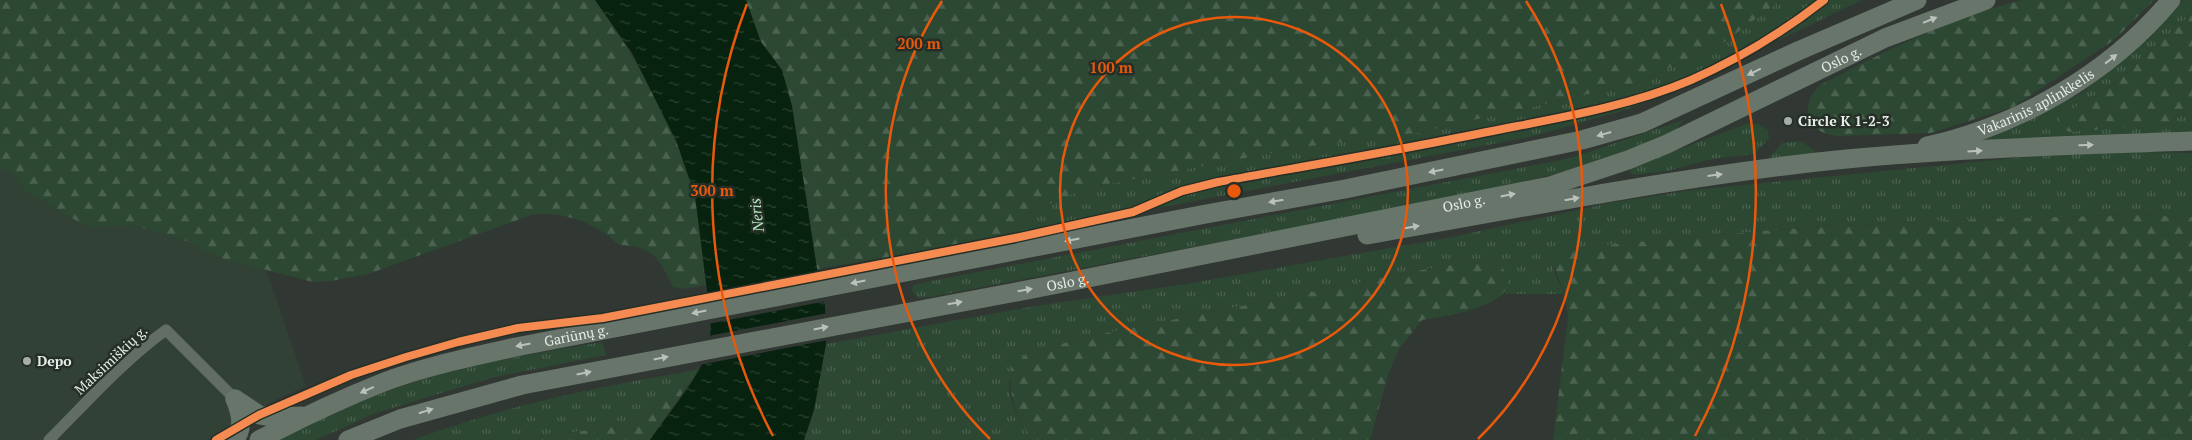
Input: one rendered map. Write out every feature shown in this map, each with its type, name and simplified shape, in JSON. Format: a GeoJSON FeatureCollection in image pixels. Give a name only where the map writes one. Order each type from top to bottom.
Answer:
{"type":"FeatureCollection","features":[{"type":"Feature","properties":{"kind":"highway"},"geometry":{"type":"LineString","coordinates":[[1798,51],[1883,0]]}},
{"type":"Feature","properties":{"kind":"highway","name":"Oslo g."},"geometry":{"type":"LineString","coordinates":[[906,273],[1484,162],[1582,140],[1642,123],[1798,51],[1917,0]]}},
{"type":"Feature","properties":{"kind":"highway","name":"Oslo g."},"geometry":{"type":"LineString","coordinates":[[348,440],[400,419],[522,385],[1053,285],[1550,186],[1628,160],[1667,144],[1885,38],[1986,0]]}},
{"type":"Feature","properties":{"kind":"highway","name":"Vakarinis aplinkkelis"},"geometry":{"type":"LineString","coordinates":[[1874,157],[1930,146],[1984,129],[2042,103],[2091,75],[2128,45],[2166,6]]}},
{"type":"Feature","properties":{"kind":"highway"},"geometry":{"type":"LineString","coordinates":[[1053,285],[1221,262],[1666,182],[1874,157],[2038,147],[2192,141]]}},
{"type":"Feature","properties":{"kind":"highway","name":"Gariūnų g."},"geometry":{"type":"LineString","coordinates":[[259,440],[308,415],[384,382],[446,363],[605,329],[906,273]]}},
{"type":"Feature","properties":{"kind":"highway"},"geometry":{"type":"LineString","coordinates":[[235,400],[259,415],[271,417],[308,415]]}},
{"type":"Feature","properties":{"kind":"highway"},"geometry":{"type":"LineString","coordinates":[[235,400],[241,414],[242,424],[235,440]]}},
{"type":"Feature","properties":{"kind":"street","name":"Maksimiškių g."},"geometry":{"type":"LineString","coordinates":[[49,440],[127,362],[166,330],[235,400]]}},
{"type":"Feature","properties":{"kind":"shaded area"},"geometry":{"type":"Polygon","coordinates":[[[0,170],[9,170],[26,192],[88,227],[133,224],[186,241],[217,257],[266,269],[306,386],[275,400],[208,440],[0,440],[0,170]]]}},
{"type":"Feature","properties":{"kind":"green space"},"geometry":{"type":"Polygon","coordinates":[[[0,0],[595,0],[640,69],[676,142],[694,194],[700,227],[706,285],[685,289],[673,287],[664,269],[648,251],[619,245],[600,230],[580,220],[558,215],[534,214],[368,274],[331,281],[313,282],[217,257],[186,241],[133,225],[88,227],[26,192],[9,170],[0,170],[0,0]]]}},
{"type":"Feature","properties":{"kind":"green space"},"geometry":{"type":"Polygon","coordinates":[[[746,0],[1781,0],[1726,41],[1637,83],[1416,133],[1309,146],[1087,188],[1031,212],[1005,237],[817,269],[792,106],[782,70],[761,42],[746,0]]]}},
{"type":"Feature","properties":{"kind":"green space"},"geometry":{"type":"Polygon","coordinates":[[[1781,0],[1862,0],[1669,93],[1622,111],[1530,137],[1005,237],[1031,212],[1087,188],[1309,146],[1416,133],[1637,83],[1726,41],[1781,0]]]}},
{"type":"Feature","properties":{"kind":"green space"},"geometry":{"type":"Polygon","coordinates":[[[2023,0],[2154,0],[2114,40],[2013,107],[1931,133],[1836,136],[1818,129],[1812,123],[1808,109],[1809,101],[1820,85],[1944,25],[1970,15],[2023,0]]]}},
{"type":"Feature","properties":{"kind":"green space"},"geometry":{"type":"Polygon","coordinates":[[[2183,0],[2192,0],[2192,13],[2114,84],[2060,117],[2165,124],[2192,109],[2192,136],[1979,142],[2082,93],[2147,40],[2183,0]]]}},
{"type":"Feature","properties":{"kind":"green space"},"geometry":{"type":"Polygon","coordinates":[[[2192,13],[2192,109],[2165,124],[2070,132],[2060,129],[2058,123],[2060,117],[2114,84],[2192,13]]]}},
{"type":"Feature","properties":{"kind":"green space"},"geometry":{"type":"Polygon","coordinates":[[[1683,120],[1676,130],[1636,148],[1562,172],[1484,192],[929,297],[917,298],[912,291],[913,285],[926,282],[1571,158],[1683,120]]]}},
{"type":"Feature","properties":{"kind":"green space"},"geometry":{"type":"Polygon","coordinates":[[[1748,123],[1759,124],[1768,130],[1769,139],[1754,154],[1712,159],[1667,171],[1634,175],[1630,173],[1630,169],[1638,165],[1748,123]]]}},
{"type":"Feature","properties":{"kind":"green space"},"geometry":{"type":"Polygon","coordinates":[[[1801,141],[1820,155],[1768,159],[1782,143],[1801,141]]]}},
{"type":"Feature","properties":{"kind":"green space"},"geometry":{"type":"Polygon","coordinates":[[[2137,152],[2192,153],[2192,217],[2131,215],[1951,220],[1786,229],[1560,249],[1554,255],[1554,272],[1565,294],[1505,294],[1505,276],[1502,268],[1495,260],[1442,266],[1081,338],[1025,355],[1011,377],[1009,387],[1012,402],[1031,440],[804,440],[814,410],[826,344],[1035,306],[1186,284],[1452,237],[1609,203],[1692,190],[2035,156],[2137,152]]]}},
{"type":"Feature","properties":{"kind":"green space"},"geometry":{"type":"Polygon","coordinates":[[[2131,215],[2192,217],[2192,440],[1553,440],[1568,317],[1565,294],[1553,264],[1554,254],[1560,249],[1786,229],[1951,220],[2131,215]]]}},
{"type":"Feature","properties":{"kind":"green space"},"geometry":{"type":"Polygon","coordinates":[[[1495,260],[1506,275],[1507,287],[1499,297],[1486,305],[1469,311],[1422,320],[1399,349],[1388,375],[1370,440],[1031,440],[1012,397],[1011,368],[1025,355],[1081,338],[1442,266],[1495,260]]]}},
{"type":"Feature","properties":{"kind":"green space"},"geometry":{"type":"Polygon","coordinates":[[[602,342],[606,355],[491,378],[376,413],[316,440],[277,440],[370,398],[427,378],[492,362],[602,342]]]}},
{"type":"Feature","properties":{"kind":"green space"},"geometry":{"type":"Polygon","coordinates":[[[699,369],[650,440],[515,440],[620,426],[640,421],[662,402],[679,373],[699,369]]]}},
{"type":"Feature","properties":{"kind":"green space"},"geometry":{"type":"Polygon","coordinates":[[[679,373],[662,402],[640,421],[620,426],[515,440],[413,440],[478,418],[544,400],[679,373]]]}},
{"type":"Feature","properties":{"kind":"water","name":"Neris"},"geometry":{"type":"Polygon","coordinates":[[[595,0],[746,0],[761,42],[782,70],[792,106],[817,269],[825,306],[826,344],[814,410],[804,440],[650,440],[690,384],[703,362],[710,338],[710,314],[695,196],[677,143],[632,53],[595,0]]]}},
{"type":"Feature","properties":{"kind":"pier"},"geometry":{"type":"Polygon","coordinates":[[[821,274],[827,301],[708,324],[705,296],[821,274]]]}},
{"type":"Feature","properties":{"kind":"pier"},"geometry":{"type":"Polygon","coordinates":[[[828,313],[828,340],[699,365],[705,353],[708,336],[828,313]]]}},
{"type":"Feature","properties":{"kind":"cycle path"},"geometry":{"type":"LineString","coordinates":[[216,440],[259,415],[351,375],[458,342],[518,328],[603,318],[1015,238],[1133,212],[1182,191],[1218,182],[1416,146],[1561,117],[1640,98],[1691,80],[1743,54],[1777,34],[1824,0]]}},
{"type":"Feature","properties":{"kind":"place","name":"Circle K 1-2-3"},"geometry":{"type":"Point","coordinates":[1788,121]}},
{"type":"Feature","properties":{"kind":"place","name":"Depo"},"geometry":{"type":"Point","coordinates":[27,361]}}]}
